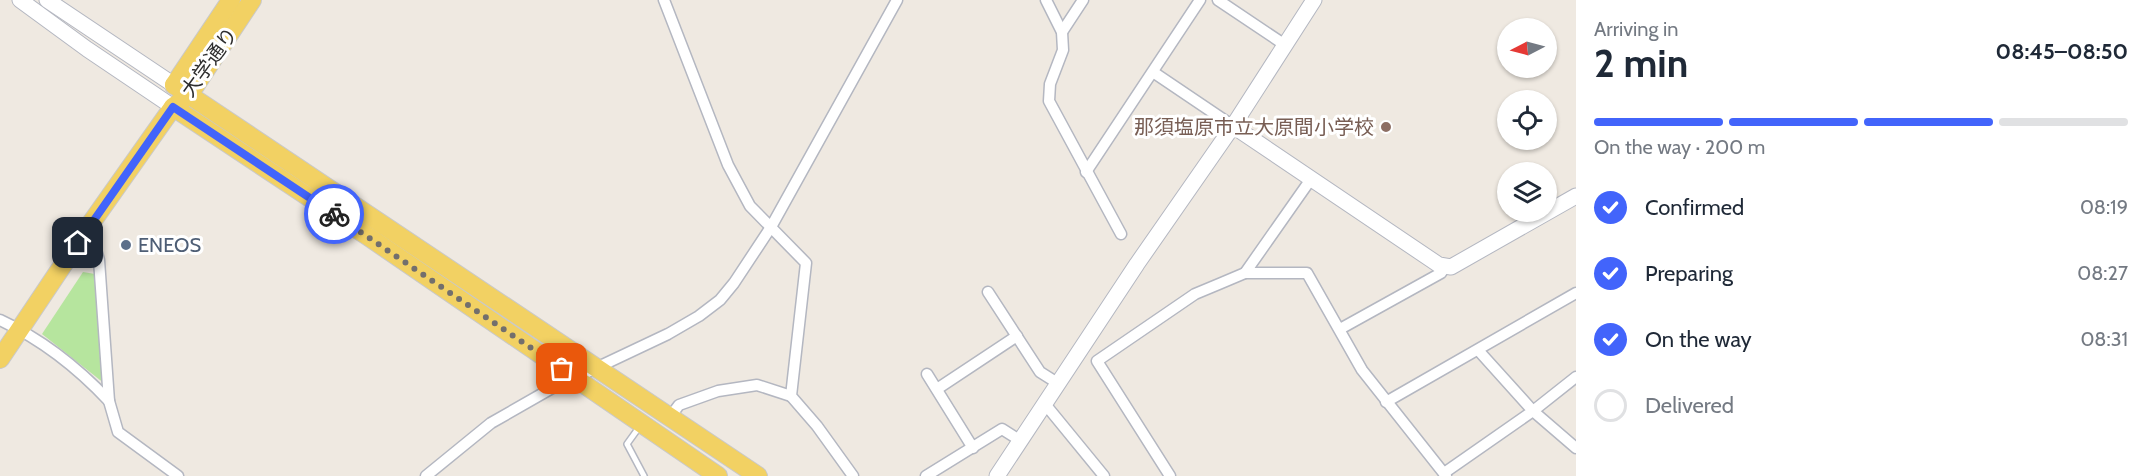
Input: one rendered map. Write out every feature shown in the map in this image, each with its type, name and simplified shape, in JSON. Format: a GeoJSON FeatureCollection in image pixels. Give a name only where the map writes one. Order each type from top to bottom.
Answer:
{"type":"FeatureCollection","features":[{"type":"Feature","properties":{"kind":"main road","name":"大学通り"},"geometry":{"type":"LineString","coordinates":[[0,359],[89,226],[173,107],[231,0]]}},
{"type":"Feature","properties":{"kind":"main road","name":"大学通り"},"geometry":{"type":"LineString","coordinates":[[182,90],[252,0]]}},
{"type":"Feature","properties":{"kind":"main road"},"geometry":{"type":"LineString","coordinates":[[182,90],[758,476]]}},
{"type":"Feature","properties":{"kind":"main road"},"geometry":{"type":"LineString","coordinates":[[173,107],[369,237],[718,476]]}},
{"type":"Feature","properties":{"kind":"street"},"geometry":{"type":"LineString","coordinates":[[20,0],[173,107]]}},
{"type":"Feature","properties":{"kind":"street"},"geometry":{"type":"LineString","coordinates":[[47,0],[182,90]]}},
{"type":"Feature","properties":{"kind":"street"},"geometry":{"type":"LineString","coordinates":[[664,0],[728,165],[750,206],[806,263],[792,396]]}},
{"type":"Feature","properties":{"kind":"street"},"geometry":{"type":"LineString","coordinates":[[426,476],[491,423],[554,387],[668,334],[699,316],[720,300],[771,227],[897,0]]}},
{"type":"Feature","properties":{"kind":"street"},"geometry":{"type":"LineString","coordinates":[[1046,0],[1062,32],[1063,50],[1050,84],[1049,101],[1120,234]]}},
{"type":"Feature","properties":{"kind":"street"},"geometry":{"type":"LineString","coordinates":[[1062,32],[1083,0]]}},
{"type":"Feature","properties":{"kind":"street"},"geometry":{"type":"LineString","coordinates":[[1086,172],[1200,0]]}},
{"type":"Feature","properties":{"kind":"street"},"geometry":{"type":"LineString","coordinates":[[1218,0],[1285,45]]}},
{"type":"Feature","properties":{"kind":"street"},"geometry":{"type":"LineString","coordinates":[[998,476],[1137,264],[1233,126],[1314,0]]}},
{"type":"Feature","properties":{"kind":"street"},"geometry":{"type":"LineString","coordinates":[[1153,72],[1445,267],[1451,267],[1576,196]]}},
{"type":"Feature","properties":{"kind":"street"},"geometry":{"type":"LineString","coordinates":[[1245,273],[1311,179]]}},
{"type":"Feature","properties":{"kind":"street"},"geometry":{"type":"LineString","coordinates":[[89,226],[99,260],[109,401],[118,432],[178,476]]}},
{"type":"Feature","properties":{"kind":"street"},"geometry":{"type":"LineString","coordinates":[[1340,329],[1441,273],[1445,267]]}},
{"type":"Feature","properties":{"kind":"street"},"geometry":{"type":"LineString","coordinates":[[1165,474],[1096,361],[1195,294],[1245,273],[1307,273],[1362,370],[1445,475],[1576,377]]}},
{"type":"Feature","properties":{"kind":"street"},"geometry":{"type":"LineString","coordinates":[[988,292],[1040,372],[1059,384]]}},
{"type":"Feature","properties":{"kind":"street"},"geometry":{"type":"LineString","coordinates":[[1386,402],[1576,293]]}},
{"type":"Feature","properties":{"kind":"street"},"geometry":{"type":"LineString","coordinates":[[0,320],[21,329],[89,380],[109,401]]}},
{"type":"Feature","properties":{"kind":"street"},"geometry":{"type":"LineString","coordinates":[[937,389],[1017,336]]}},
{"type":"Feature","properties":{"kind":"street"},"geometry":{"type":"LineString","coordinates":[[1478,350],[1533,411],[1576,448]]}},
{"type":"Feature","properties":{"kind":"street"},"geometry":{"type":"LineString","coordinates":[[927,374],[973,448]]}},
{"type":"Feature","properties":{"kind":"street"},"geometry":{"type":"LineString","coordinates":[[670,417],[679,405],[718,391],[757,385],[792,396],[818,426],[853,476]]}},
{"type":"Feature","properties":{"kind":"street"},"geometry":{"type":"LineString","coordinates":[[1046,404],[1104,476]]}},
{"type":"Feature","properties":{"kind":"street"},"geometry":{"type":"LineString","coordinates":[[926,476],[1002,429],[1021,441]]}},
{"type":"Feature","properties":{"kind":"lane"},"geometry":{"type":"LineString","coordinates":[[641,424],[627,444],[644,476]]}},
{"type":"Feature","properties":{"kind":"green space"},"geometry":{"type":"Polygon","coordinates":[[[83,272],[95,274],[105,384],[42,334],[83,272]]]}},
{"type":"Feature","properties":{"kind":"way so far"},"geometry":{"type":"LineString","coordinates":[[334,214],[562,369]]}},
{"type":"Feature","properties":{"kind":"place","name":"那須塩原市立大原間小学校"},"geometry":{"type":"Point","coordinates":[1386,127]}},
{"type":"Feature","properties":{"kind":"place","name":"ENEOS"},"geometry":{"type":"Point","coordinates":[126,245]}},
{"type":"Feature","properties":{"kind":"route"},"geometry":{"type":"LineString","coordinates":[[78,243],[173,107],[334,214]]}}]}
